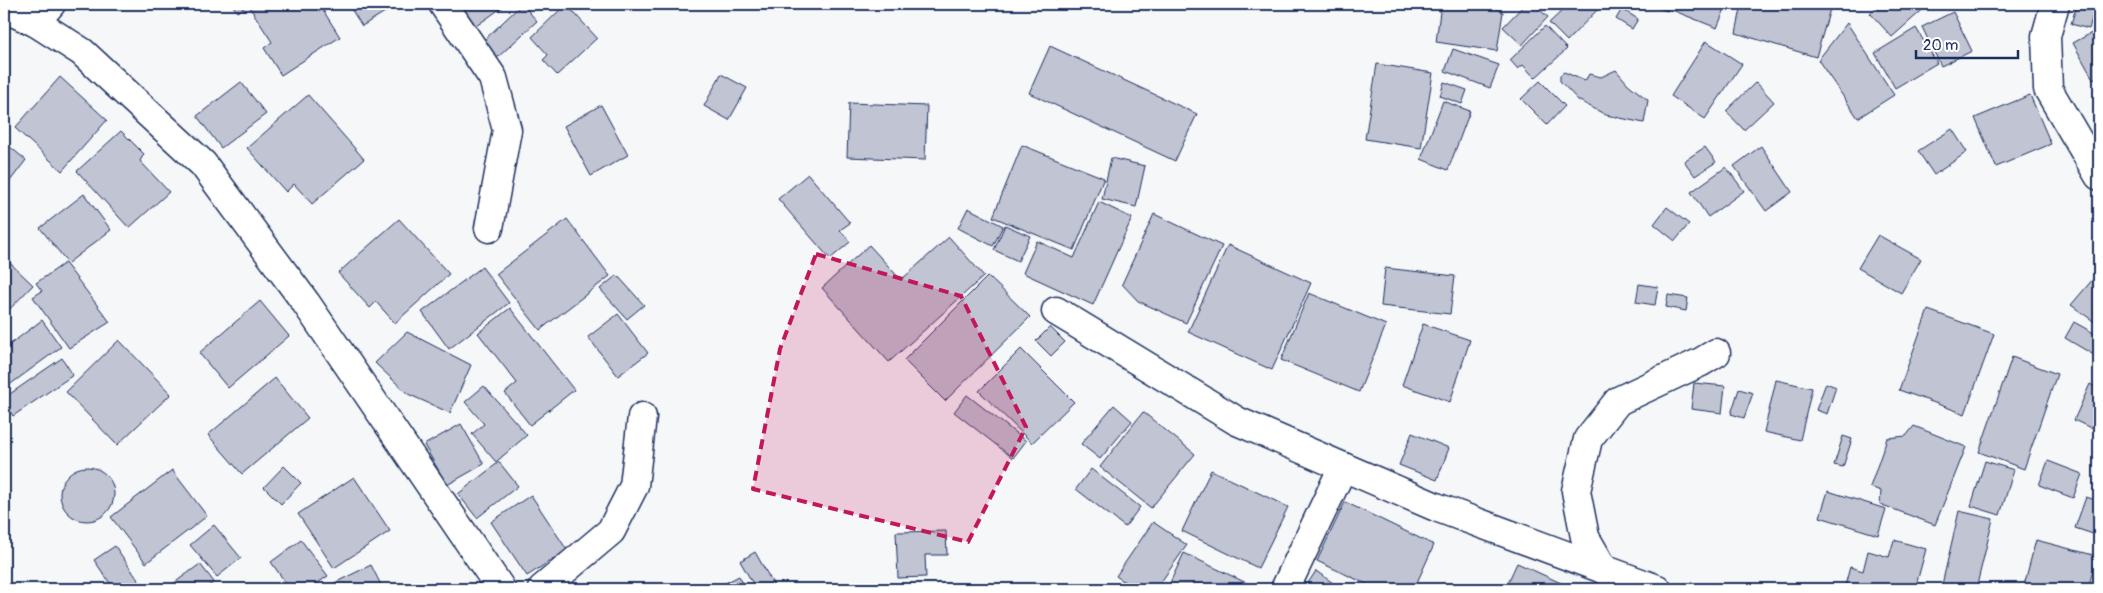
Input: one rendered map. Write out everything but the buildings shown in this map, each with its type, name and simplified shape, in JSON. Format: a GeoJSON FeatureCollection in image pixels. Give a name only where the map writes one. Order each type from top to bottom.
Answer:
{"type":"FeatureCollection","features":[{"type":"Feature","properties":{"kind":"street"},"geometry":{"type":"LineString","coordinates":[[443,4],[493,78],[507,130],[489,228]]}},
{"type":"Feature","properties":{"kind":"street"},"geometry":{"type":"LineString","coordinates":[[2054,4],[2046,36],[2048,89],[2099,176]]}},
{"type":"Feature","properties":{"kind":"street"},"geometry":{"type":"LineString","coordinates":[[4,8],[43,13],[82,52],[203,164],[306,303],[501,589]]}},
{"type":"Feature","properties":{"kind":"street"},"geometry":{"type":"LineString","coordinates":[[1056,311],[1236,421],[1436,507],[1657,589]]}},
{"type":"Feature","properties":{"kind":"street"},"geometry":{"type":"LineString","coordinates":[[1604,570],[1585,537],[1576,491],[1588,439],[1618,401],[1716,353]]}},
{"type":"Feature","properties":{"kind":"street"},"geometry":{"type":"LineString","coordinates":[[542,589],[611,531],[634,486],[642,417]]}},
{"type":"Feature","properties":{"kind":"street"},"geometry":{"type":"LineString","coordinates":[[1285,589],[1343,467]]}},
{"type":"Feature","properties":{"kind":"highlighted area"},"geometry":{"type":"Polygon","coordinates":[[[816,254],[961,296],[1026,427],[968,542],[753,489],[780,349],[816,254]]]}}]}
